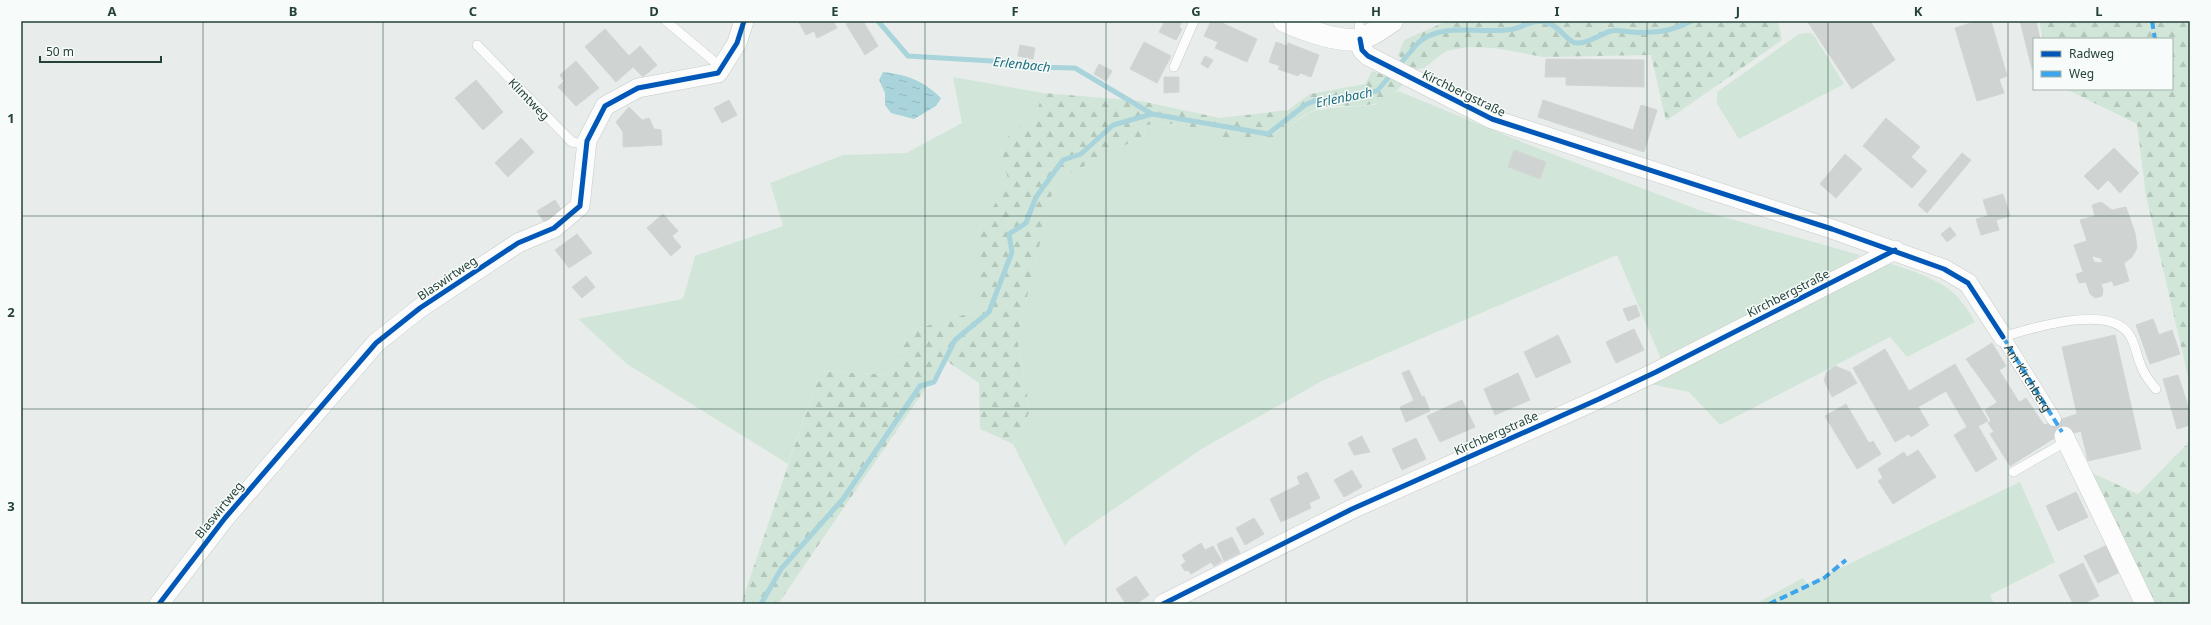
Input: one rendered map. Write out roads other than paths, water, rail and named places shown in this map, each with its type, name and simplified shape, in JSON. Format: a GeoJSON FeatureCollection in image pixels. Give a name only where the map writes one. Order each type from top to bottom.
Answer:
{"type":"FeatureCollection","features":[{"type":"Feature","properties":{"kind":"street"},"geometry":{"type":"LineString","coordinates":[[722,68],[738,44],[744,21]]}},
{"type":"Feature","properties":{"kind":"street"},"geometry":{"type":"LineString","coordinates":[[1284,21],[1328,36],[1344,39],[1359,30],[1376,32],[1392,21]]}},
{"type":"Feature","properties":{"kind":"street","name":"Kirchbergstraße"},"geometry":{"type":"LineString","coordinates":[[1359,30],[1362,50],[1383,65],[1504,124],[1895,250]]}},
{"type":"Feature","properties":{"kind":"street","name":"Blaswirtweg"},"geometry":{"type":"LineString","coordinates":[[159,604],[225,518],[376,343],[420,308],[518,242],[554,228],[580,206],[587,145],[605,106],[638,88],[718,73],[722,68]]}},
{"type":"Feature","properties":{"kind":"street","name":"Kirchbergstraße"},"geometry":{"type":"LineString","coordinates":[[1163,604],[1359,505],[1599,399],[1656,372],[1895,250]]}},
{"type":"Feature","properties":{"kind":"street","name":"Am Kirchberg"},"geometry":{"type":"LineString","coordinates":[[1895,250],[1944,269],[1962,279],[1973,291],[2054,419]]}},
{"type":"Feature","properties":{"kind":"street"},"geometry":{"type":"LineString","coordinates":[[2065,439],[2145,604]]}},
{"type":"Feature","properties":{"kind":"lane"},"geometry":{"type":"LineString","coordinates":[[666,21],[722,68]]}},
{"type":"Feature","properties":{"kind":"lane"},"geometry":{"type":"LineString","coordinates":[[1174,67],[1194,21]]}},
{"type":"Feature","properties":{"kind":"lane","name":"Klimtweg"},"geometry":{"type":"LineString","coordinates":[[476,44],[572,142],[587,145]]}},
{"type":"Feature","properties":{"kind":"lane"},"geometry":{"type":"LineString","coordinates":[[2003,337],[2056,322],[2096,320],[2115,325],[2128,333],[2143,370],[2156,389]]}},
{"type":"Feature","properties":{"kind":"lane"},"geometry":{"type":"LineString","coordinates":[[2013,472],[2065,439]]}},
{"type":"Feature","properties":{"kind":"water"},"geometry":{"type":"Polygon","coordinates":[[[883,72],[914,79],[941,98],[936,106],[914,119],[891,113],[885,105],[885,93],[879,80],[883,72]]]}},
{"type":"Feature","properties":{"kind":"waterway","name":"Erlenbach"},"geometry":{"type":"LineString","coordinates":[[878,21],[908,56],[992,61],[1029,67],[1075,68],[1152,114],[1268,134],[1305,105],[1314,101],[1377,91],[1418,43],[1428,36],[1439,32],[1451,30],[1489,31],[1513,29],[1532,22],[1540,21],[1555,27],[1573,42],[1581,43],[1613,30],[1640,33],[1655,32],[1677,28],[1691,21]]}},
{"type":"Feature","properties":{"kind":"waterway"},"geometry":{"type":"LineString","coordinates":[[761,604],[781,569],[843,499],[920,386],[934,382],[955,340],[989,312],[1012,252],[1009,234],[1026,223],[1036,197],[1063,160],[1081,154],[1113,125],[1152,114]]}}]}
